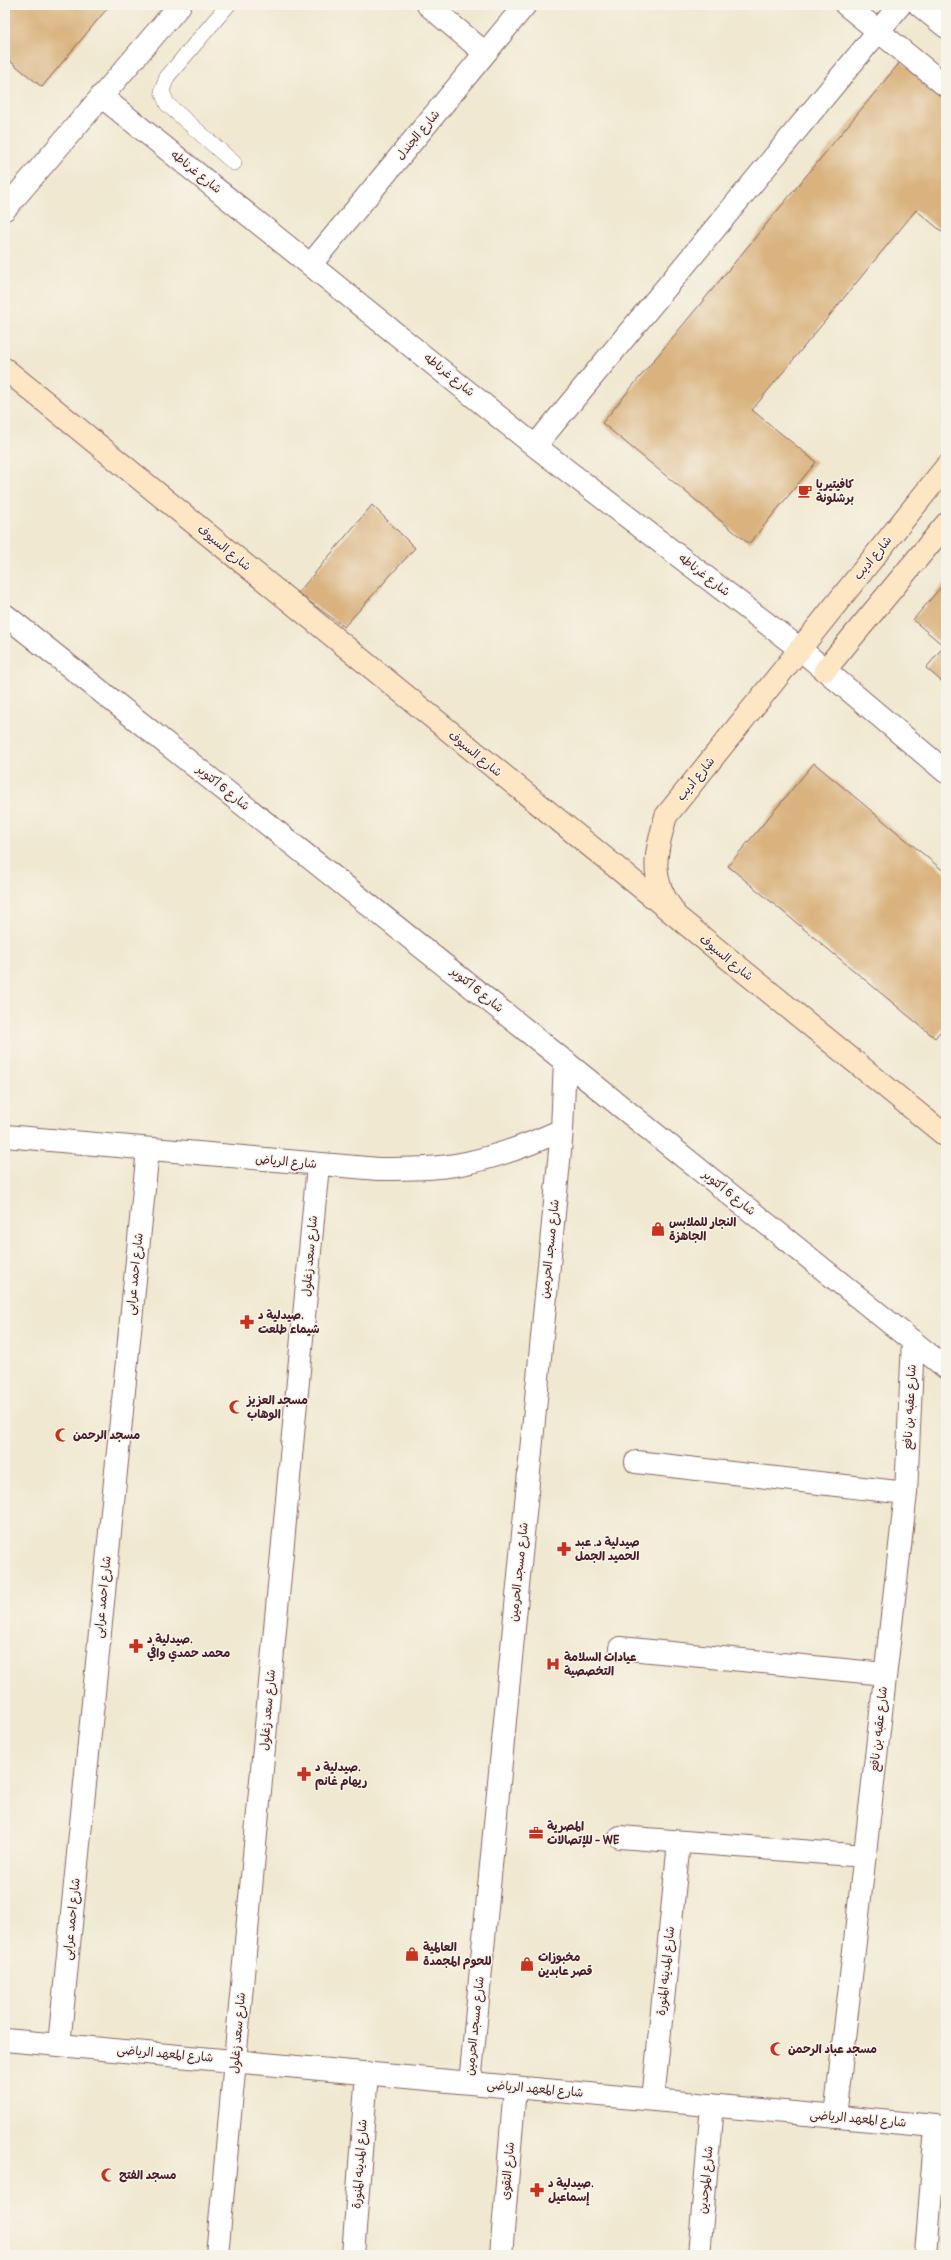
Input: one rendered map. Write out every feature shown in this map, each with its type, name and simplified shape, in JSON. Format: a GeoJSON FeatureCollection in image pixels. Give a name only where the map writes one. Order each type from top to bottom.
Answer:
{"type":"FeatureCollection","features":[{"type":"Feature","properties":{"kind":"main road","name":"شارع السيوف"},"geometry":{"type":"LineString","coordinates":[[5,369],[684,924],[946,1136]]}},
{"type":"Feature","properties":{"kind":"main road","name":"شارع اديب"},"geometry":{"type":"LineString","coordinates":[[800,650],[946,467]]}},
{"type":"Feature","properties":{"kind":"main road"},"geometry":{"type":"LineString","coordinates":[[825,670],[946,524]]}},
{"type":"Feature","properties":{"kind":"main road","name":"شارع أديب"},"geometry":{"type":"LineString","coordinates":[[684,924],[663,897],[656,875],[658,845],[666,816],[800,650]]}},
{"type":"Feature","properties":{"kind":"street"},"geometry":{"type":"LineString","coordinates":[[5,209],[180,5]]}},
{"type":"Feature","properties":{"kind":"street"},"geometry":{"type":"LineString","coordinates":[[428,5],[485,53]]}},
{"type":"Feature","properties":{"kind":"street","name":"شارع الجندل"},"geometry":{"type":"LineString","coordinates":[[311,264],[525,5]]}},
{"type":"Feature","properties":{"kind":"street"},"geometry":{"type":"LineString","coordinates":[[846,5],[946,86]]}},
{"type":"Feature","properties":{"kind":"street"},"geometry":{"type":"LineString","coordinates":[[535,446],[900,5]]}},
{"type":"Feature","properties":{"kind":"street"},"geometry":{"type":"LineString","coordinates":[[918,5],[946,27]]}},
{"type":"Feature","properties":{"kind":"street","name":"شارع غرناطه"},"geometry":{"type":"LineString","coordinates":[[101,96],[535,446],[800,650],[946,772]]}},
{"type":"Feature","properties":{"kind":"street","name":"شارع 6 أكتوبر"},"geometry":{"type":"LineString","coordinates":[[5,615],[565,1061],[946,1368]]}},
{"type":"Feature","properties":{"kind":"street","name":"شارع مسجد الحرمين"},"geometry":{"type":"LineString","coordinates":[[470,2083],[562,1130],[565,1061]]}},
{"type":"Feature","properties":{"kind":"street","name":"شارع الرياض"},"geometry":{"type":"LineString","coordinates":[[5,1136],[318,1165],[399,1169],[427,1168],[466,1163],[524,1147],[562,1130]]}},
{"type":"Feature","properties":{"kind":"street","name":"شارع احمد عرابى"},"geometry":{"type":"LineString","coordinates":[[59,2044],[148,1149]]}},
{"type":"Feature","properties":{"kind":"street","name":"شارع سعد زغلول"},"geometry":{"type":"LineString","coordinates":[[217,2255],[318,1165]]}},
{"type":"Feature","properties":{"kind":"street","name":"شارع عقبه بن نافع"},"geometry":{"type":"LineString","coordinates":[[835,2117],[906,1493],[913,1341]]}},
{"type":"Feature","properties":{"kind":"street"},"geometry":{"type":"LineString","coordinates":[[636,1462],[906,1493]]}},
{"type":"Feature","properties":{"kind":"street"},"geometry":{"type":"LineString","coordinates":[[620,1648],[885,1674]]}},
{"type":"Feature","properties":{"kind":"street"},"geometry":{"type":"LineString","coordinates":[[620,1837],[865,1856]]}},
{"type":"Feature","properties":{"kind":"street","name":"شارع المدينه المنورة"},"geometry":{"type":"LineString","coordinates":[[653,2100],[679,1842]]}},
{"type":"Feature","properties":{"kind":"street","name":"شارع المعهد الرياضى"},"geometry":{"type":"LineString","coordinates":[[5,2040],[941,2127]]}},
{"type":"Feature","properties":{"kind":"street","name":"شارع المدينه المنورة"},"geometry":{"type":"LineString","coordinates":[[353,2255],[367,2073]]}},
{"type":"Feature","properties":{"kind":"street","name":"شارع التقوى"},"geometry":{"type":"LineString","coordinates":[[501,2255],[515,2087]]}},
{"type":"Feature","properties":{"kind":"street","name":"شارع الموحدين"},"geometry":{"type":"LineString","coordinates":[[699,2255],[712,2105]]}},
{"type":"Feature","properties":{"kind":"street"},"geometry":{"type":"LineString","coordinates":[[926,2255],[941,2127]]}},
{"type":"Feature","properties":{"kind":"lane"},"geometry":{"type":"LineString","coordinates":[[226,6],[167,77],[162,91],[167,104],[234,163]]}},
{"type":"Feature","properties":{"kind":"building"},"geometry":{"type":"Polygon","coordinates":[[[5,5],[110,5],[42,87],[5,57],[5,5]]]}},
{"type":"Feature","properties":{"kind":"building"},"geometry":{"type":"Polygon","coordinates":[[[901,61],[946,97],[946,235],[916,210],[752,410],[816,462],[749,544],[602,423],[901,61]]]}},
{"type":"Feature","properties":{"kind":"building"},"geometry":{"type":"Polygon","coordinates":[[[372,505],[415,548],[344,627],[298,593],[372,505]]]}},
{"type":"Feature","properties":{"kind":"building"},"geometry":{"type":"Polygon","coordinates":[[[946,581],[946,685],[926,668],[944,646],[913,620],[946,581]]]}},
{"type":"Feature","properties":{"kind":"building"},"geometry":{"type":"Polygon","coordinates":[[[814,763],[946,873],[946,1025],[935,1038],[728,866],[814,763]]]}},
{"type":"Feature","properties":{"kind":"place","name":"كافيتيريا برشلونة"},"geometry":{"type":"Point","coordinates":[805,491]}},
{"type":"Feature","properties":{"kind":"place","name":"النجار للملابس الجاهزة"},"geometry":{"type":"Point","coordinates":[658,1229]}},
{"type":"Feature","properties":{"kind":"place","name":"صيدلية د. شيماء طلعت"},"geometry":{"type":"Point","coordinates":[247,1322]}},
{"type":"Feature","properties":{"kind":"place","name":"مسجد العزيز الوهاب"},"geometry":{"type":"Point","coordinates":[236,1407]}},
{"type":"Feature","properties":{"kind":"place","name":"مسجد الرحمن"},"geometry":{"type":"Point","coordinates":[62,1435]}},
{"type":"Feature","properties":{"kind":"place","name":"صيدلية د. عبد الحميد الجمل"},"geometry":{"type":"Point","coordinates":[564,1549]}},
{"type":"Feature","properties":{"kind":"place","name":"صيدلية د. محمد حمدي وافي"},"geometry":{"type":"Point","coordinates":[136,1646]}},
{"type":"Feature","properties":{"kind":"place","name":"عيادات السلامة التخصصية"},"geometry":{"type":"Point","coordinates":[553,1664]}},
{"type":"Feature","properties":{"kind":"place","name":"صيدلية د. ريهام غانم"},"geometry":{"type":"Point","coordinates":[304,1774]}},
{"type":"Feature","properties":{"kind":"place","name":"المصرية للإتصالات - WE"},"geometry":{"type":"Point","coordinates":[536,1833]}},
{"type":"Feature","properties":{"kind":"place","name":"العالمية للحوم المجمدة"},"geometry":{"type":"Point","coordinates":[412,1954]}},
{"type":"Feature","properties":{"kind":"place","name":"مخبوزات قصر عابدين"},"geometry":{"type":"Point","coordinates":[527,1964]}},
{"type":"Feature","properties":{"kind":"place","name":"مسجد عباد الرحمن"},"geometry":{"type":"Point","coordinates":[777,2049]}},
{"type":"Feature","properties":{"kind":"place","name":"مسجد الفتح"},"geometry":{"type":"Point","coordinates":[108,2175]}},
{"type":"Feature","properties":{"kind":"place","name":"صيدلية د. إسماعيل"},"geometry":{"type":"Point","coordinates":[537,2190]}}]}
